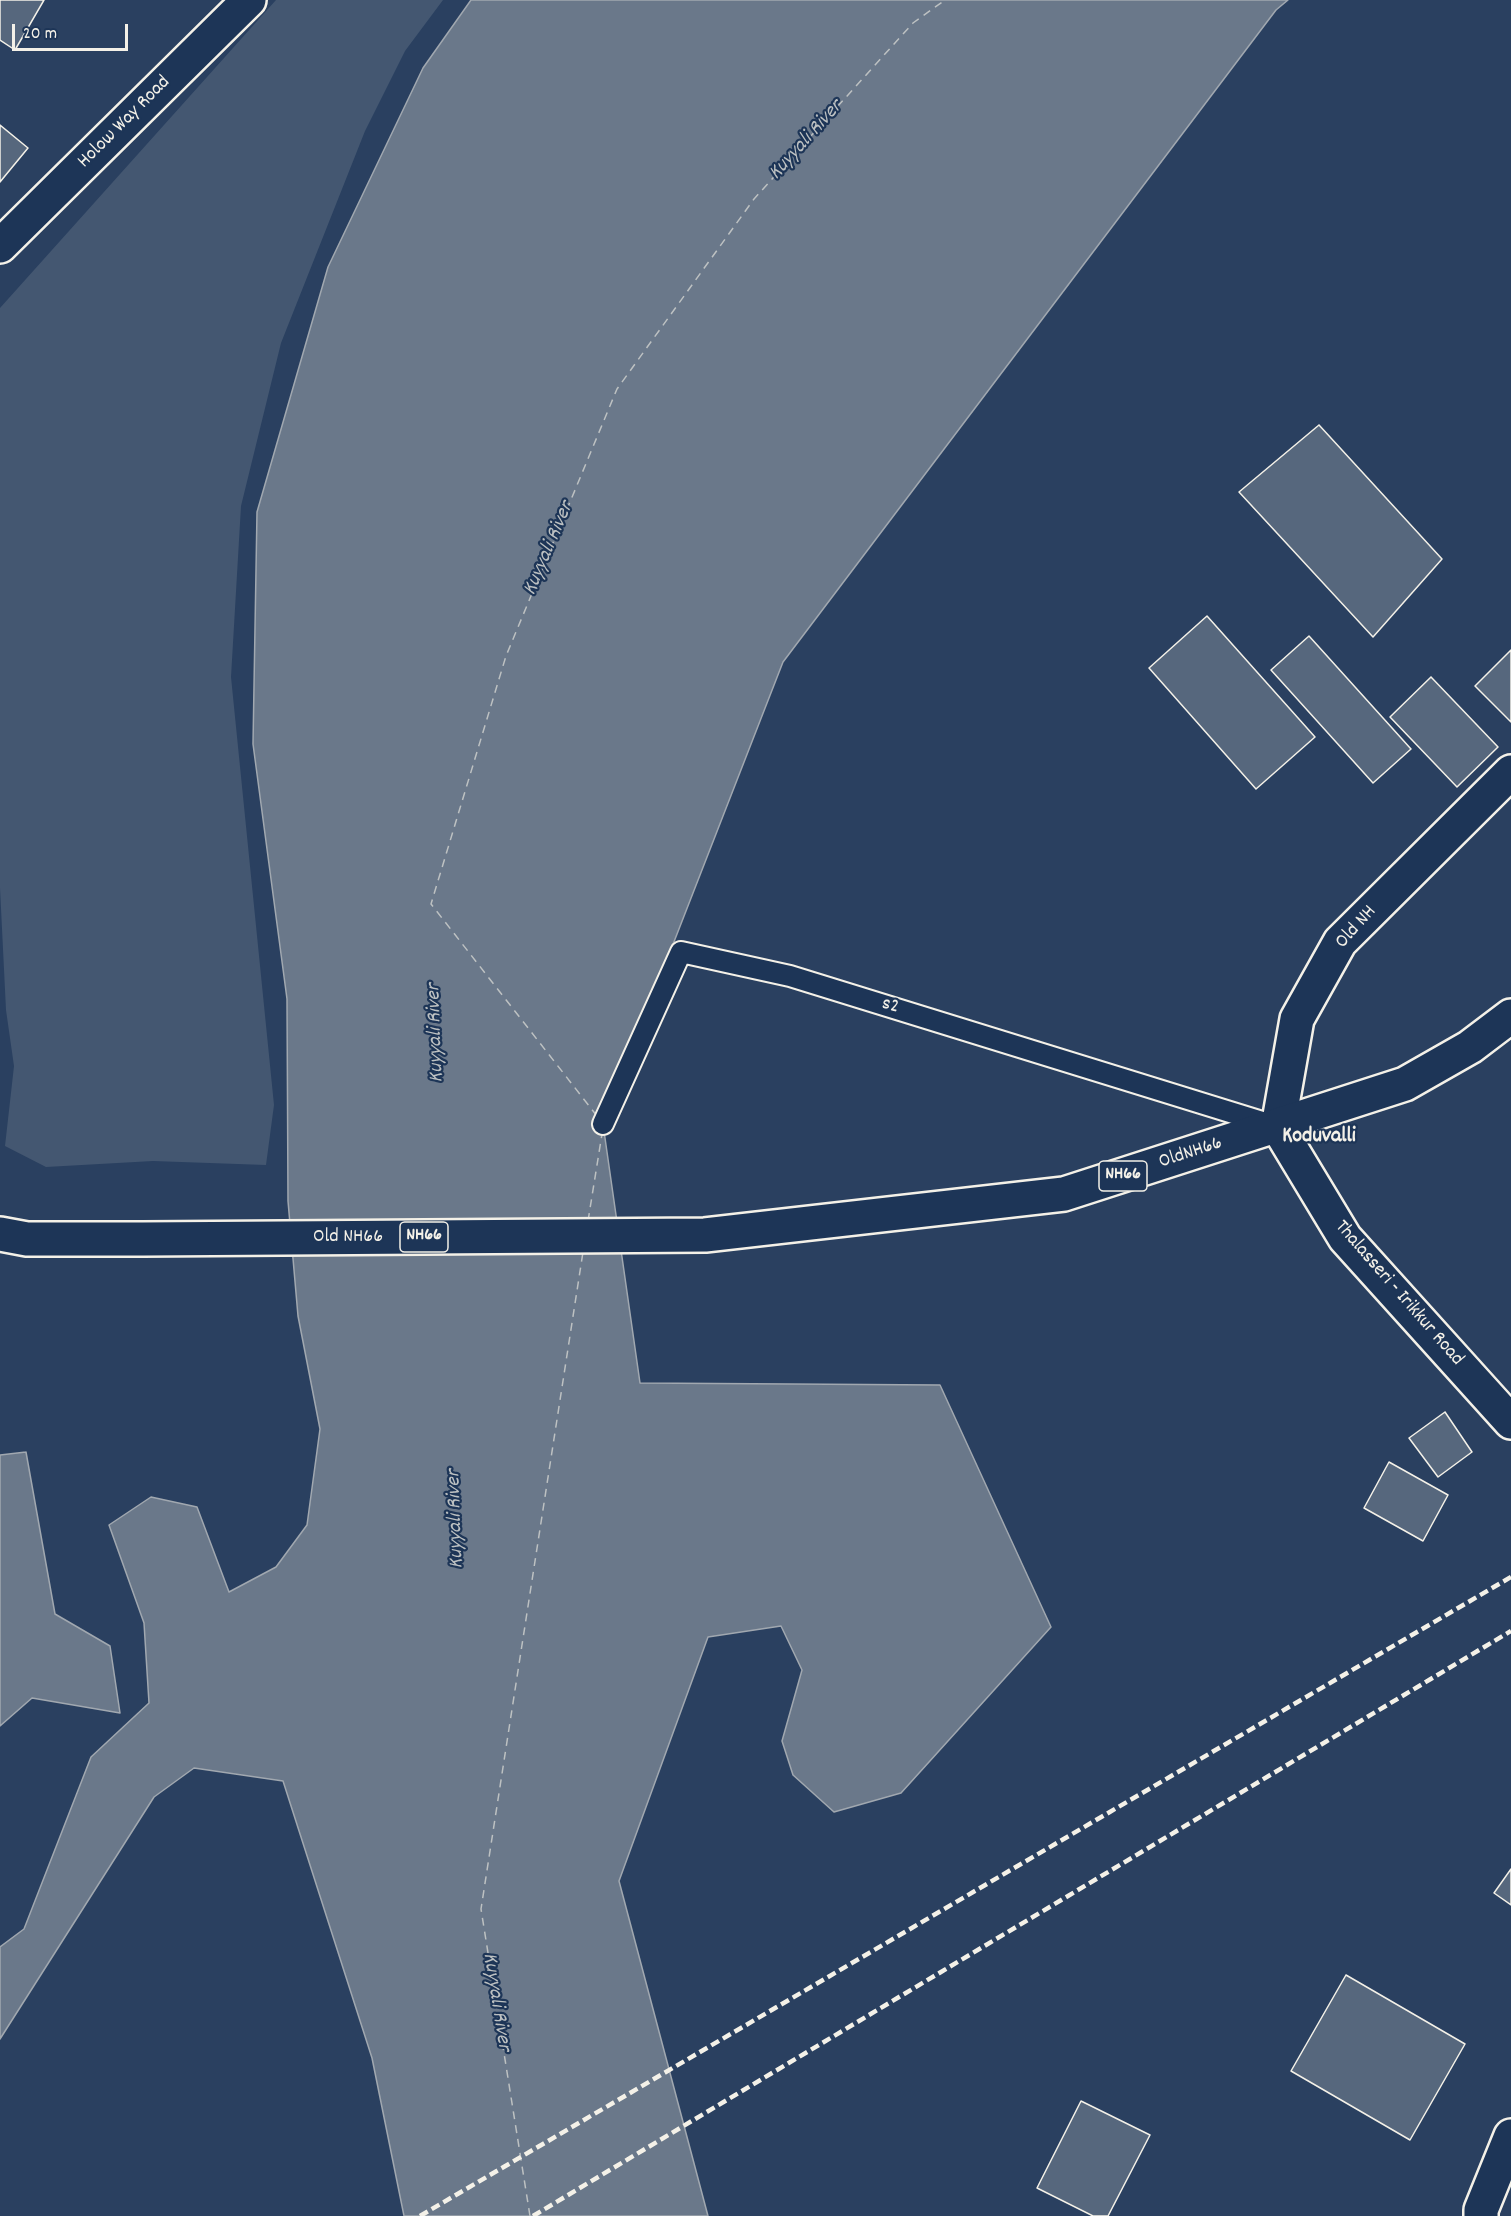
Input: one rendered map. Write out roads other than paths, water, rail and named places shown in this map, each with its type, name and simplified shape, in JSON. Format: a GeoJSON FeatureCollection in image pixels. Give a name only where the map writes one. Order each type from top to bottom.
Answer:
{"type":"FeatureCollection","features":[{"type":"Feature","properties":{"kind":"main road","name":"Holow Way Road"},"geometry":{"type":"LineString","coordinates":[[0,246],[249,0]]}},
{"type":"Feature","properties":{"kind":"main road","name":"Old NH"},"geometry":{"type":"LineString","coordinates":[[1278,1127],[1297,1019],[1340,942],[1511,772]]}},
{"type":"Feature","properties":{"kind":"main road","name":"OldNH66"},"geometry":{"type":"LineString","coordinates":[[705,1235],[1064,1194],[1278,1127],[1405,1084],[1470,1047],[1511,1016]]}},
{"type":"Feature","properties":{"kind":"main road","name":"Thalasseri - Irikkur Road"},"geometry":{"type":"LineString","coordinates":[[1278,1127],[1345,1238],[1511,1422]]}},
{"type":"Feature","properties":{"kind":"main road","name":"Old NH66"},"geometry":{"type":"LineString","coordinates":[[9,1242],[705,1235]]}},
{"type":"Feature","properties":{"kind":"main road"},"geometry":{"type":"LineString","coordinates":[[1481,2216],[1481,2210],[1511,2136]]}},
{"type":"Feature","properties":{"kind":"lane","name":"s2"},"geometry":{"type":"LineString","coordinates":[[603,1124],[681,952],[790,976],[1278,1127]]}},
{"type":"Feature","properties":{"kind":"water","name":"Kuyyali River"},"geometry":{"type":"Polygon","coordinates":[[[471,0],[1288,0],[1276,10],[783,662],[603,1124],[640,1383],[940,1385],[1051,1627],[901,1793],[834,1812],[793,1775],[782,1741],[802,1670],[781,1626],[708,1637],[619,1881],[708,2216],[404,2216],[372,2058],[283,1781],[194,1768],[154,1797],[0,2039],[0,1947],[24,1929],[91,1757],[149,1703],[144,1623],[109,1525],[151,1497],[197,1507],[229,1592],[276,1567],[307,1525],[320,1429],[298,1316],[288,1201],[287,999],[253,744],[257,512],[328,267],[423,68],[471,0]]]}},
{"type":"Feature","properties":{"kind":"water"},"geometry":{"type":"Polygon","coordinates":[[[26,1452],[55,1614],[110,1646],[120,1713],[32,1698],[0,1726],[0,1455],[26,1452]]]}},
{"type":"Feature","properties":{"kind":"railway"},"geometry":{"type":"LineString","coordinates":[[420,2216],[1511,1577]]}},
{"type":"Feature","properties":{"kind":"railway"},"geometry":{"type":"LineString","coordinates":[[533,2216],[1511,1631]]}},
{"type":"Feature","properties":{"kind":"district","name":"Koduvalli"},"geometry":{"type":"Point","coordinates":[1319,1138]}}]}
